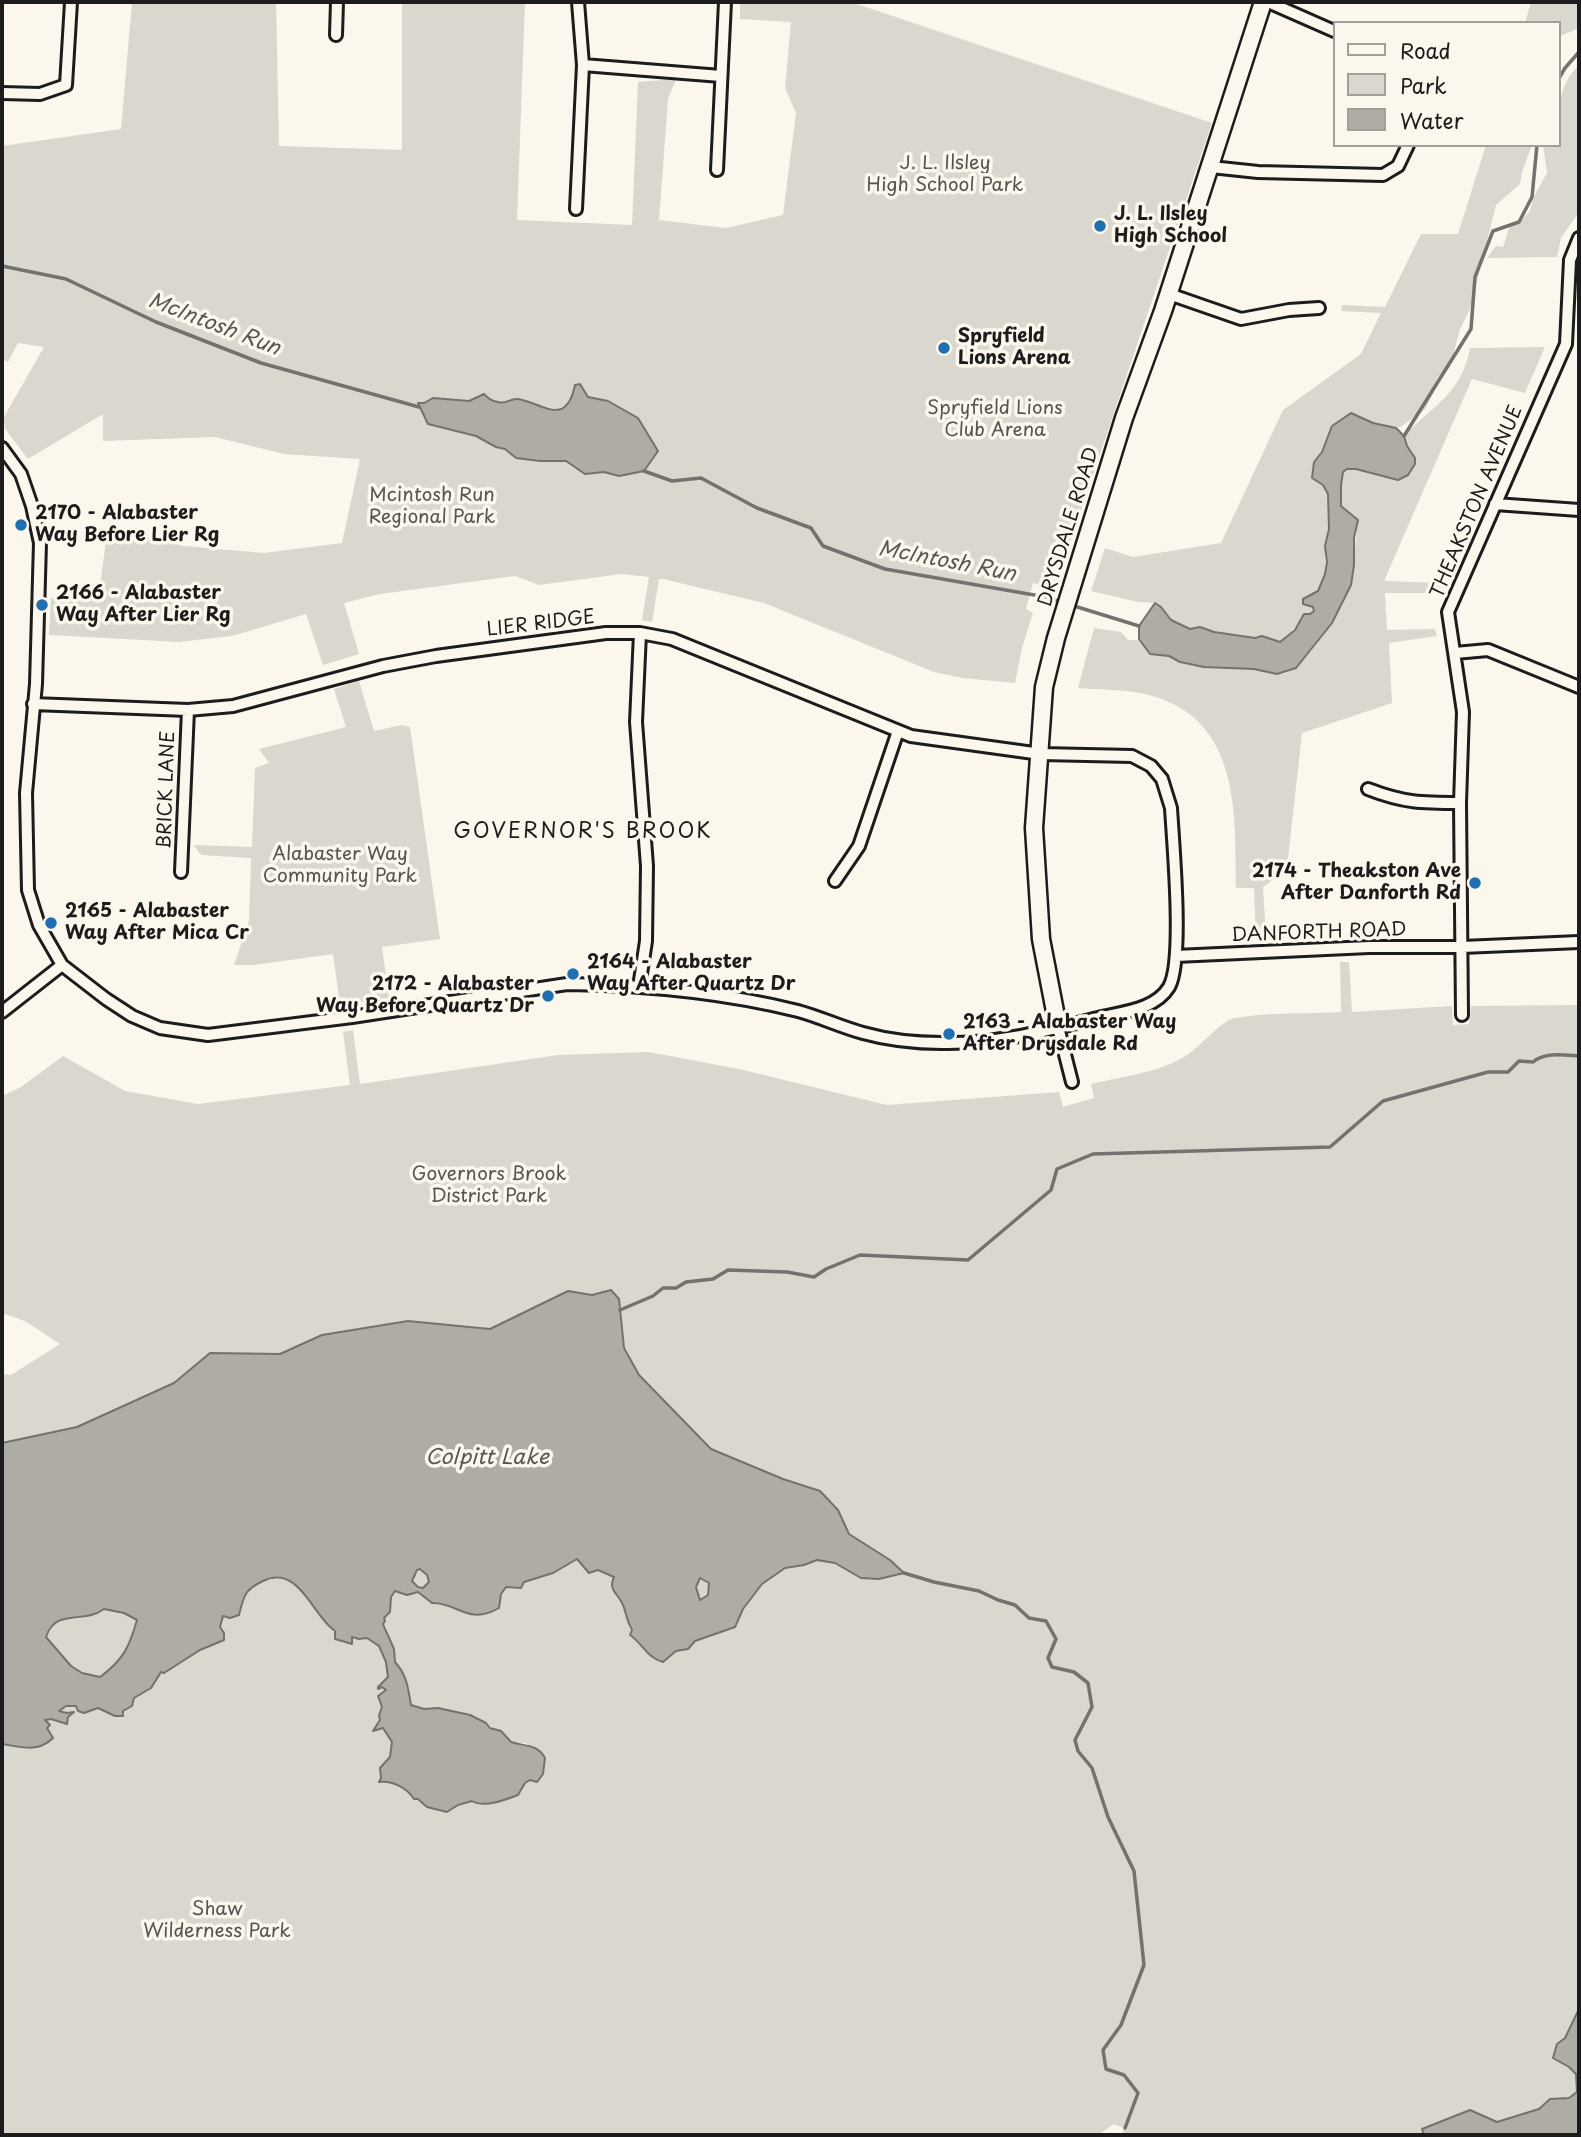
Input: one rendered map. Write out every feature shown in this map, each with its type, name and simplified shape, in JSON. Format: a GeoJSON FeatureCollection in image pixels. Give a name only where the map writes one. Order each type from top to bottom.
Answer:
{"type":"FeatureCollection","features":[{"type":"Feature","properties":{"kind":"street"},"geometry":{"type":"LineString","coordinates":[[2,93],[40,94],[66,85],[71,2]]}},
{"type":"Feature","properties":{"kind":"street"},"geometry":{"type":"LineString","coordinates":[[336,35],[337,2]]}},
{"type":"Feature","properties":{"kind":"street"},"geometry":{"type":"LineString","coordinates":[[576,209],[583,65],[578,2]]}},
{"type":"Feature","properties":{"kind":"street"},"geometry":{"type":"LineString","coordinates":[[717,170],[725,2]]}},
{"type":"Feature","properties":{"kind":"street"},"geometry":{"type":"LineString","coordinates":[[1266,2],[1332,30]]}},
{"type":"Feature","properties":{"kind":"street","name":"DRYSDALE ROAD"},"geometry":{"type":"LineString","coordinates":[[1072,1082],[1041,939],[1034,828],[1044,687],[1056,638],[1124,418],[1266,2]]}},
{"type":"Feature","properties":{"kind":"street"},"geometry":{"type":"LineString","coordinates":[[583,65],[722,76]]}},
{"type":"Feature","properties":{"kind":"street"},"geometry":{"type":"LineString","coordinates":[[1211,167],[1258,172],[1381,175],[1395,168],[1407,147]]}},
{"type":"Feature","properties":{"kind":"street"},"geometry":{"type":"LineString","coordinates":[[1579,238],[1570,260],[1566,344],[1579,344]]}},
{"type":"Feature","properties":{"kind":"street"},"geometry":{"type":"LineString","coordinates":[[1168,294],[1241,319],[1289,310],[1319,308]]}},
{"type":"Feature","properties":{"kind":"street","name":"THEAKSTON AVENUE"},"geometry":{"type":"LineString","coordinates":[[1462,1015],[1460,803],[1463,722],[1448,612],[1566,344]]}},
{"type":"Feature","properties":{"kind":"street"},"geometry":{"type":"LineString","coordinates":[[2,448],[21,474],[40,542],[36,684],[26,793],[28,890],[39,925],[62,965],[132,1016],[160,1028],[208,1035],[346,1018],[567,984],[639,987],[757,1002],[800,1012],[866,1034],[940,1044],[979,1043],[1033,1035],[1058,1027]]}},
{"type":"Feature","properties":{"kind":"street"},"geometry":{"type":"LineString","coordinates":[[1495,505],[1579,510]]}},
{"type":"Feature","properties":{"kind":"street","name":"LIER RIDGE"},"geometry":{"type":"LineString","coordinates":[[33,704],[188,710],[233,706],[383,666],[436,656],[606,633],[640,633],[680,641],[911,736],[1041,754],[1132,756],[1151,766],[1162,779],[1171,808],[1177,956],[1171,984],[1161,997],[1138,1008],[1058,1027]]}},
{"type":"Feature","properties":{"kind":"street"},"geometry":{"type":"LineString","coordinates":[[639,987],[646,941],[647,880],[636,722],[640,633]]}},
{"type":"Feature","properties":{"kind":"street"},"geometry":{"type":"LineString","coordinates":[[1455,653],[1488,650],[1579,687]]}},
{"type":"Feature","properties":{"kind":"street","name":"BRICK LANE"},"geometry":{"type":"LineString","coordinates":[[181,872],[188,710]]}},
{"type":"Feature","properties":{"kind":"street"},"geometry":{"type":"LineString","coordinates":[[835,881],[859,846],[898,731]]}},
{"type":"Feature","properties":{"kind":"street"},"geometry":{"type":"LineString","coordinates":[[1368,789],[1416,803],[1460,803]]}},
{"type":"Feature","properties":{"kind":"street","name":"DANFORTH ROAD"},"geometry":{"type":"LineString","coordinates":[[1177,956],[1369,947],[1462,947],[1579,942]]}},
{"type":"Feature","properties":{"kind":"street"},"geometry":{"type":"LineString","coordinates":[[2,1012],[62,965]]}},
{"type":"Feature","properties":{"kind":"green space"},"geometry":{"type":"Polygon","coordinates":[[[132,2],[276,2],[279,146],[402,150],[402,2],[525,2],[517,220],[632,225],[638,82],[676,79],[668,99],[659,220],[726,228],[783,215],[796,113],[785,88],[791,22],[740,19],[740,2],[851,2],[1212,123],[1055,587],[1033,583],[1026,609],[1033,613],[1015,683],[934,672],[764,603],[663,579],[659,579],[652,622],[642,620],[649,577],[622,574],[539,585],[515,576],[380,594],[344,603],[359,654],[323,665],[306,614],[232,636],[179,642],[49,635],[51,598],[98,600],[107,534],[120,530],[184,546],[264,553],[342,543],[360,459],[284,454],[215,437],[103,441],[103,414],[28,459],[5,429],[4,417],[44,347],[18,343],[8,362],[2,359],[2,146],[121,129],[132,2]],[[575,385],[571,397],[560,408],[517,400],[502,403],[479,395],[469,401],[433,398],[421,404],[438,427],[476,436],[505,449],[516,458],[566,461],[585,474],[604,472],[619,476],[644,471],[619,408],[608,401],[588,397],[583,387],[575,385]]]}},
{"type":"Feature","properties":{"kind":"green space"},"geometry":{"type":"Polygon","coordinates":[[[1531,2],[1579,2],[1579,28],[1560,36],[1560,21],[1526,21],[1531,2]]]}},
{"type":"Feature","properties":{"kind":"green space"},"geometry":{"type":"Polygon","coordinates":[[[1579,65],[1579,212],[1561,238],[1557,257],[1487,258],[1496,246],[1503,247],[1510,225],[1519,223],[1530,211],[1533,198],[1547,173],[1543,147],[1560,147],[1560,102],[1571,74],[1579,65]]]}},
{"type":"Feature","properties":{"kind":"green space"},"geometry":{"type":"Polygon","coordinates":[[[1485,147],[1531,147],[1520,184],[1496,205],[1470,309],[1460,329],[1450,367],[1437,378],[1434,392],[1425,409],[1396,428],[1373,423],[1357,415],[1346,418],[1333,427],[1314,462],[1320,482],[1328,494],[1329,529],[1325,546],[1326,574],[1318,591],[1306,596],[1306,606],[1313,607],[1314,611],[1280,642],[1207,629],[1190,629],[1171,620],[1155,603],[1138,602],[1091,591],[1105,548],[1133,557],[1221,543],[1283,410],[1361,354],[1381,313],[1341,311],[1342,305],[1385,307],[1421,234],[1458,234],[1485,147]]]}},
{"type":"Feature","properties":{"kind":"green space"},"geometry":{"type":"Polygon","coordinates":[[[1545,347],[1525,393],[1472,379],[1384,581],[1443,583],[1439,593],[1385,593],[1387,630],[1435,629],[1437,636],[1389,643],[1392,703],[1302,733],[1287,867],[1263,887],[1266,938],[1256,938],[1254,888],[1236,888],[1233,802],[1218,749],[1203,727],[1182,709],[1153,696],[1078,688],[1094,628],[1121,632],[1128,640],[1142,640],[1150,654],[1169,656],[1180,662],[1204,667],[1254,669],[1282,674],[1293,670],[1332,623],[1351,585],[1357,530],[1355,516],[1341,506],[1344,470],[1356,469],[1384,477],[1407,446],[1404,436],[1453,388],[1466,364],[1470,348],[1545,347]]]}},
{"type":"Feature","properties":{"kind":"green space","name":"Alabaster Way Community Park"},"geometry":{"type":"Polygon","coordinates":[[[359,681],[374,731],[402,725],[410,727],[440,939],[382,947],[389,998],[340,1005],[333,954],[254,965],[234,965],[249,921],[251,858],[201,855],[194,845],[252,847],[255,768],[269,763],[259,749],[346,727],[334,689],[359,681]]]}},
{"type":"Feature","properties":{"kind":"green space"},"geometry":{"type":"Polygon","coordinates":[[[1340,962],[1349,962],[1352,1012],[1452,1006],[1453,1025],[1469,1024],[1471,1006],[1579,1005],[1577,2092],[1570,2098],[1551,2099],[1539,2109],[1497,2122],[1422,2129],[1424,2135],[1122,2135],[1124,2128],[1114,2124],[1098,2135],[2,2135],[2,1744],[31,1749],[47,1728],[46,1718],[67,1723],[68,1717],[74,1712],[67,1714],[59,1711],[66,1706],[76,1706],[80,1713],[98,1708],[123,1713],[132,1704],[134,1697],[151,1688],[161,1673],[200,1650],[224,1641],[224,1633],[220,1627],[223,1616],[240,1610],[242,1597],[255,1586],[270,1579],[286,1579],[304,1591],[341,1642],[352,1644],[352,1637],[367,1638],[379,1646],[386,1662],[388,1677],[382,1683],[386,1690],[379,1698],[383,1707],[374,1730],[383,1728],[392,1742],[390,1757],[380,1769],[381,1781],[397,1784],[424,1805],[437,1810],[451,1810],[472,1801],[485,1804],[506,1800],[521,1792],[525,1783],[538,1780],[543,1774],[532,1748],[526,1743],[511,1742],[486,1723],[470,1715],[411,1705],[406,1682],[395,1662],[394,1649],[383,1624],[384,1618],[389,1615],[391,1597],[395,1590],[418,1592],[429,1600],[442,1602],[462,1612],[484,1613],[499,1608],[501,1594],[506,1587],[521,1588],[524,1582],[553,1573],[578,1559],[587,1571],[598,1570],[614,1577],[614,1591],[623,1604],[636,1640],[646,1650],[665,1661],[676,1651],[688,1649],[695,1641],[737,1625],[756,1592],[770,1577],[784,1568],[825,1561],[861,1577],[898,1576],[890,1560],[849,1534],[838,1510],[820,1491],[783,1479],[711,1449],[639,1375],[624,1348],[619,1299],[611,1290],[592,1295],[567,1291],[490,1329],[408,1321],[322,1335],[280,1354],[210,1353],[174,1383],[77,1427],[2,1443],[2,1374],[11,1375],[60,1344],[25,1321],[2,1313],[2,1096],[21,1087],[63,1056],[125,1091],[198,1104],[350,1085],[343,1032],[353,1030],[360,1084],[558,1055],[649,1052],[739,1069],[887,1105],[1059,1092],[1063,1107],[1094,1098],[1091,1084],[1151,1071],[1184,1057],[1229,1020],[1267,1014],[1341,1012],[1340,962]]]}},
{"type":"Feature","properties":{"kind":"green space"},"geometry":{"type":"Polygon","coordinates":[[[420,1568],[427,1575],[429,1582],[423,1588],[412,1581],[420,1568]]]}},
{"type":"Feature","properties":{"kind":"green space"},"geometry":{"type":"Polygon","coordinates":[[[700,1578],[709,1583],[708,1595],[700,1600],[696,1587],[700,1578]]]}},
{"type":"Feature","properties":{"kind":"green space"},"geometry":{"type":"Polygon","coordinates":[[[104,1609],[124,1613],[137,1620],[124,1653],[100,1677],[82,1673],[71,1666],[46,1637],[56,1621],[83,1618],[104,1609]]]}},
{"type":"Feature","properties":{"kind":"water"},"geometry":{"type":"Polygon","coordinates":[[[580,384],[588,397],[608,401],[638,418],[658,451],[644,471],[619,476],[604,472],[585,474],[566,461],[516,458],[505,449],[476,436],[428,424],[418,403],[433,398],[469,401],[484,394],[501,403],[518,399],[556,410],[567,405],[575,385],[580,384]]]}},
{"type":"Feature","properties":{"kind":"water"},"geometry":{"type":"Polygon","coordinates":[[[1351,413],[1373,423],[1396,428],[1404,436],[1415,458],[1415,464],[1408,475],[1398,480],[1356,469],[1343,472],[1341,506],[1358,520],[1351,585],[1332,623],[1296,668],[1277,674],[1254,669],[1204,667],[1180,662],[1169,656],[1150,654],[1139,639],[1139,626],[1155,603],[1171,620],[1190,629],[1200,627],[1214,632],[1255,638],[1262,636],[1280,642],[1295,630],[1304,614],[1314,611],[1313,607],[1303,604],[1303,599],[1318,591],[1325,574],[1325,546],[1329,529],[1328,494],[1323,485],[1312,478],[1314,462],[1322,452],[1332,426],[1351,413]]]}},
{"type":"Feature","properties":{"kind":"water","name":"Colpitt Lake"},"geometry":{"type":"Polygon","coordinates":[[[611,1290],[619,1299],[624,1348],[639,1375],[711,1449],[783,1479],[820,1491],[838,1510],[849,1534],[890,1560],[904,1573],[879,1579],[861,1578],[835,1563],[817,1560],[785,1568],[762,1584],[743,1609],[735,1627],[695,1641],[688,1649],[676,1651],[663,1662],[649,1654],[630,1635],[632,1630],[624,1606],[613,1588],[614,1577],[598,1570],[589,1573],[577,1559],[553,1573],[524,1582],[521,1588],[506,1587],[501,1594],[499,1608],[479,1615],[432,1603],[418,1592],[407,1595],[395,1591],[391,1597],[390,1612],[384,1618],[383,1624],[394,1649],[395,1662],[406,1682],[411,1705],[470,1715],[490,1728],[501,1731],[511,1742],[538,1750],[545,1758],[543,1774],[537,1782],[530,1780],[525,1783],[518,1795],[488,1803],[472,1801],[447,1812],[427,1807],[399,1786],[379,1782],[380,1768],[390,1757],[392,1742],[383,1728],[373,1731],[380,1720],[382,1707],[378,1696],[386,1690],[378,1687],[388,1677],[386,1662],[379,1646],[367,1638],[352,1637],[352,1644],[335,1639],[335,1631],[296,1585],[276,1577],[263,1581],[248,1591],[239,1615],[230,1618],[223,1616],[220,1627],[224,1640],[200,1650],[164,1673],[161,1672],[151,1688],[134,1698],[132,1706],[123,1711],[123,1716],[115,1716],[98,1708],[84,1713],[78,1711],[76,1706],[66,1706],[59,1711],[74,1712],[68,1717],[67,1724],[45,1720],[50,1725],[47,1728],[53,1738],[47,1743],[29,1748],[2,1744],[2,1443],[77,1427],[174,1383],[210,1353],[280,1354],[322,1335],[408,1321],[490,1329],[568,1291],[592,1295],[611,1290]],[[420,1569],[412,1581],[423,1588],[429,1582],[427,1575],[420,1569]],[[700,1578],[696,1587],[700,1600],[708,1595],[709,1583],[700,1578]],[[104,1609],[96,1614],[56,1622],[46,1637],[71,1666],[82,1673],[100,1677],[124,1653],[137,1620],[124,1613],[104,1609]]]}},
{"type":"Feature","properties":{"kind":"water"},"geometry":{"type":"Polygon","coordinates":[[[1579,2009],[1579,2135],[1424,2135],[1422,2129],[1470,2110],[1497,2122],[1539,2109],[1550,2099],[1569,2098],[1577,2092],[1576,2074],[1553,2058],[1557,2044],[1565,2038],[1579,2009]]]}},
{"type":"Feature","properties":{"kind":"waterway","name":"McIntosh Run"},"geometry":{"type":"LineString","coordinates":[[1560,77],[1579,52]]}},
{"type":"Feature","properties":{"kind":"waterway","name":"McIntosh Run"},"geometry":{"type":"LineString","coordinates":[[1404,436],[1471,329],[1475,277],[1493,231],[1519,222],[1532,197],[1537,147]]}},
{"type":"Feature","properties":{"kind":"waterway","name":"McIntosh Run"},"geometry":{"type":"LineString","coordinates":[[2,266],[66,279],[156,322],[261,363],[419,407]]}},
{"type":"Feature","properties":{"kind":"waterway","name":"McIntosh Run"},"geometry":{"type":"LineString","coordinates":[[644,471],[672,481],[701,478],[757,508],[811,528],[823,546],[885,569],[1040,596],[1064,603]]}},
{"type":"Feature","properties":{"kind":"waterway","name":"McIntosh Run"},"geometry":{"type":"LineString","coordinates":[[1071,605],[1139,626]]}},
{"type":"Feature","properties":{"kind":"waterway"},"geometry":{"type":"LineString","coordinates":[[620,1310],[653,1296],[663,1288],[676,1288],[686,1282],[713,1279],[728,1270],[787,1272],[814,1277],[860,1255],[968,1260],[1051,1190],[1057,1169],[1093,1154],[1330,1147],[1383,1101],[1488,1072],[1508,1072],[1519,1061],[1533,1062],[1554,1055],[1579,1056]]}},
{"type":"Feature","properties":{"kind":"waterway"},"geometry":{"type":"LineString","coordinates":[[904,1573],[979,1591],[1015,1605],[1029,1618],[1046,1621],[1056,1639],[1048,1658],[1052,1667],[1074,1672],[1088,1683],[1092,1707],[1075,1740],[1078,1751],[1092,1768],[1108,1817],[1134,1871],[1144,1965],[1121,2025],[1103,2050],[1106,2069],[1124,2075],[1138,2093],[1125,2128]]}},
{"type":"Feature","properties":{"kind":"place","name":"J. L. Ilsley High School"},"geometry":{"type":"Point","coordinates":[1100,226]}},
{"type":"Feature","properties":{"kind":"place","name":"Spryfield Lions Arena"},"geometry":{"type":"Point","coordinates":[944,348]}},
{"type":"Feature","properties":{"kind":"place","name":"2170 - Alabaster Way Before Lier Rg"},"geometry":{"type":"Point","coordinates":[21,525]}},
{"type":"Feature","properties":{"kind":"place","name":"2166 - Alabaster Way After Lier Rg"},"geometry":{"type":"Point","coordinates":[42,605]}},
{"type":"Feature","properties":{"kind":"place","name":"2174 - Theakston Ave After Danforth Rd"},"geometry":{"type":"Point","coordinates":[1475,883]}},
{"type":"Feature","properties":{"kind":"place","name":"2165 - Alabaster Way After Mica Cr"},"geometry":{"type":"Point","coordinates":[51,923]}},
{"type":"Feature","properties":{"kind":"place","name":"2164 - Alabaster Way After Quartz Dr"},"geometry":{"type":"Point","coordinates":[573,974]}},
{"type":"Feature","properties":{"kind":"place","name":"2172 - Alabaster Way Before Quartz Dr"},"geometry":{"type":"Point","coordinates":[548,996]}},
{"type":"Feature","properties":{"kind":"place","name":"2163 - Alabaster Way After Drysdale Rd"},"geometry":{"type":"Point","coordinates":[949,1034]}},
{"type":"Feature","properties":{"kind":"district","name":"GOVERNOR'S BROOK"},"geometry":{"type":"Point","coordinates":[583,832]}},
{"type":"Feature","properties":{"kind":"park label","name":"J. L. Ilsley High School Park"},"geometry":{"type":"Point","coordinates":[945,175]}},
{"type":"Feature","properties":{"kind":"park label","name":"Spryfield Lions Club Arena"},"geometry":{"type":"Point","coordinates":[995,420]}},
{"type":"Feature","properties":{"kind":"park label","name":"Mcintosh Run Regional Park"},"geometry":{"type":"Point","coordinates":[432,507]}},
{"type":"Feature","properties":{"kind":"park label","name":"Governors Brook District Park"},"geometry":{"type":"Point","coordinates":[489,1186]}},
{"type":"Feature","properties":{"kind":"park label","name":"Shaw Wilderness Park"},"geometry":{"type":"Point","coordinates":[217,1921]}}]}
